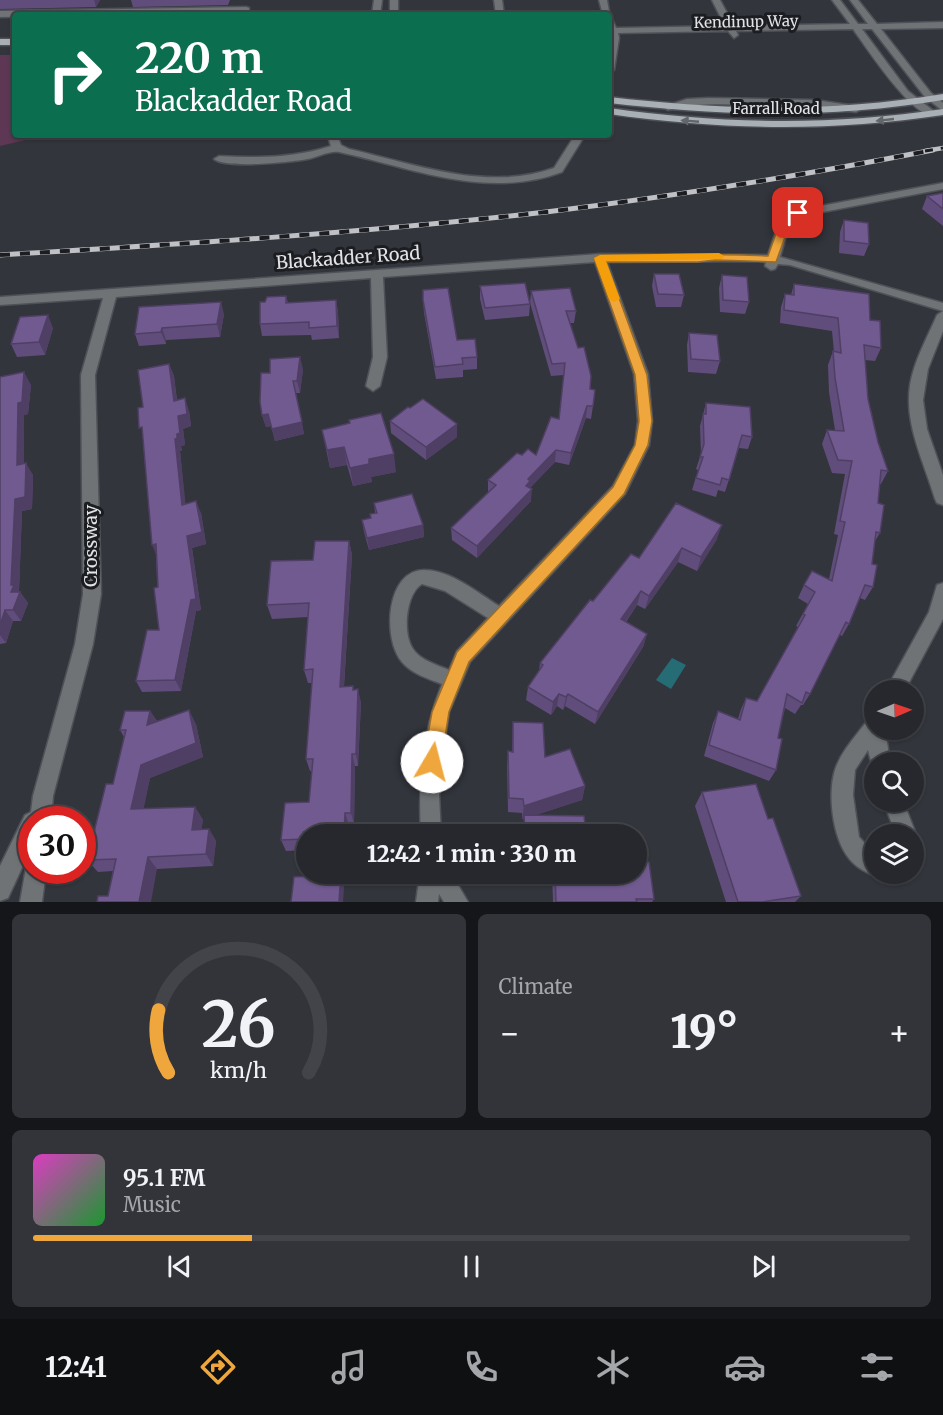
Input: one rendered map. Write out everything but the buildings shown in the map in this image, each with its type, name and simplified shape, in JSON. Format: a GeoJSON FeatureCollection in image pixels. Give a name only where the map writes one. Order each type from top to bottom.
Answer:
{"type":"FeatureCollection","features":[{"type":"Feature","properties":{"kind":"main road","name":"Farrall Road"},"geometry":{"type":"LineString","coordinates":[[612,100],[668,107],[760,113],[815,113],[863,110],[938,98]]}},
{"type":"Feature","properties":{"kind":"main road","name":"Farrall Road"},"geometry":{"type":"LineString","coordinates":[[612,111],[689,121],[761,125],[854,123],[931,114],[943,110]]}},
{"type":"Feature","properties":{"kind":"street"},"geometry":{"type":"LineString","coordinates":[[244,12],[249,0]]}},
{"type":"Feature","properties":{"kind":"street"},"geometry":{"type":"LineString","coordinates":[[716,0],[733,32]]}},
{"type":"Feature","properties":{"kind":"street"},"geometry":{"type":"LineString","coordinates":[[836,0],[905,93],[931,114]]}},
{"type":"Feature","properties":{"kind":"street"},"geometry":{"type":"LineString","coordinates":[[854,0],[876,30],[938,98],[943,110]]}},
{"type":"Feature","properties":{"kind":"street"},"geometry":{"type":"LineString","coordinates":[[876,30],[943,25]]}},
{"type":"Feature","properties":{"kind":"street"},"geometry":{"type":"LineString","coordinates":[[876,30],[943,31]]}},
{"type":"Feature","properties":{"kind":"street","name":"Kendinup Way"},"geometry":{"type":"LineString","coordinates":[[612,34],[876,30]]}},
{"type":"Feature","properties":{"kind":"street"},"geometry":{"type":"LineString","coordinates":[[219,159],[248,161],[305,157],[336,141],[346,151],[487,181],[532,178],[558,170],[578,138]]}},
{"type":"Feature","properties":{"kind":"street"},"geometry":{"type":"LineString","coordinates":[[772,262],[784,225],[798,213],[943,186]]}},
{"type":"Feature","properties":{"kind":"street"},"geometry":{"type":"LineString","coordinates":[[430,824],[429,795],[440,712],[463,657],[619,490],[642,445],[645,421],[641,375],[600,258]]}},
{"type":"Feature","properties":{"kind":"street","name":"Blackadder Road"},"geometry":{"type":"LineString","coordinates":[[0,301],[600,258],[698,258],[715,263],[772,262],[820,277],[842,278],[943,307]]}},
{"type":"Feature","properties":{"kind":"street"},"geometry":{"type":"LineString","coordinates":[[373,386],[380,357],[377,274]]}},
{"type":"Feature","properties":{"kind":"street","name":"Crossway"},"geometry":{"type":"LineString","coordinates":[[38,806],[84,644],[92,594],[88,375],[111,292]]}},
{"type":"Feature","properties":{"kind":"street"},"geometry":{"type":"LineString","coordinates":[[943,315],[917,385],[916,405],[920,428],[943,499]]}},
{"type":"Feature","properties":{"kind":"street"},"geometry":{"type":"LineString","coordinates":[[453,680],[411,660],[403,648],[399,619],[404,588],[413,579],[424,577],[450,586],[500,616]]}},
{"type":"Feature","properties":{"kind":"street"},"geometry":{"type":"LineString","coordinates":[[900,680],[937,613],[943,590]]}},
{"type":"Feature","properties":{"kind":"street"},"geometry":{"type":"LineString","coordinates":[[864,859],[852,844],[843,797],[845,769],[866,740]]}},
{"type":"Feature","properties":{"kind":"street","name":"Crossway"},"geometry":{"type":"LineString","coordinates":[[42,806],[43,796]]}},
{"type":"Feature","properties":{"kind":"street","name":"Crossway"},"geometry":{"type":"LineString","coordinates":[[0,890],[18,851]]}},
{"type":"Feature","properties":{"kind":"street"},"geometry":{"type":"LineString","coordinates":[[31,902],[33,884]]}},
{"type":"Feature","properties":{"kind":"street"},"geometry":{"type":"LineString","coordinates":[[427,902],[429,884]]}},
{"type":"Feature","properties":{"kind":"street"},"geometry":{"type":"LineString","coordinates":[[445,884],[457,902]]}},
{"type":"Feature","properties":{"kind":"shaded area"},"geometry":{"type":"Polygon","coordinates":[[[0,55],[12,55],[12,138],[34,138],[0,146],[0,55]]]}},
{"type":"Feature","properties":{"kind":"water"},"geometry":{"type":"Polygon","coordinates":[[[672,658],[686,665],[671,689],[656,680],[672,658]]]}},
{"type":"Feature","properties":{"kind":"railway"},"geometry":{"type":"LineString","coordinates":[[925,151],[943,148]]}},
{"type":"Feature","properties":{"kind":"railway"},"geometry":{"type":"LineString","coordinates":[[0,255],[342,232],[546,212],[740,184],[933,150]]}},
{"type":"Feature","properties":{"kind":"slow traffic"},"geometry":{"type":"LineString","coordinates":[[614,299],[600,258],[719,256]]}},
{"type":"Feature","properties":{"kind":"route"},"geometry":{"type":"LineString","coordinates":[[432,762],[440,712],[463,657],[475,641],[619,490],[642,445],[645,399],[641,375],[600,258],[715,256],[772,259],[784,225],[798,213]]}}]}
